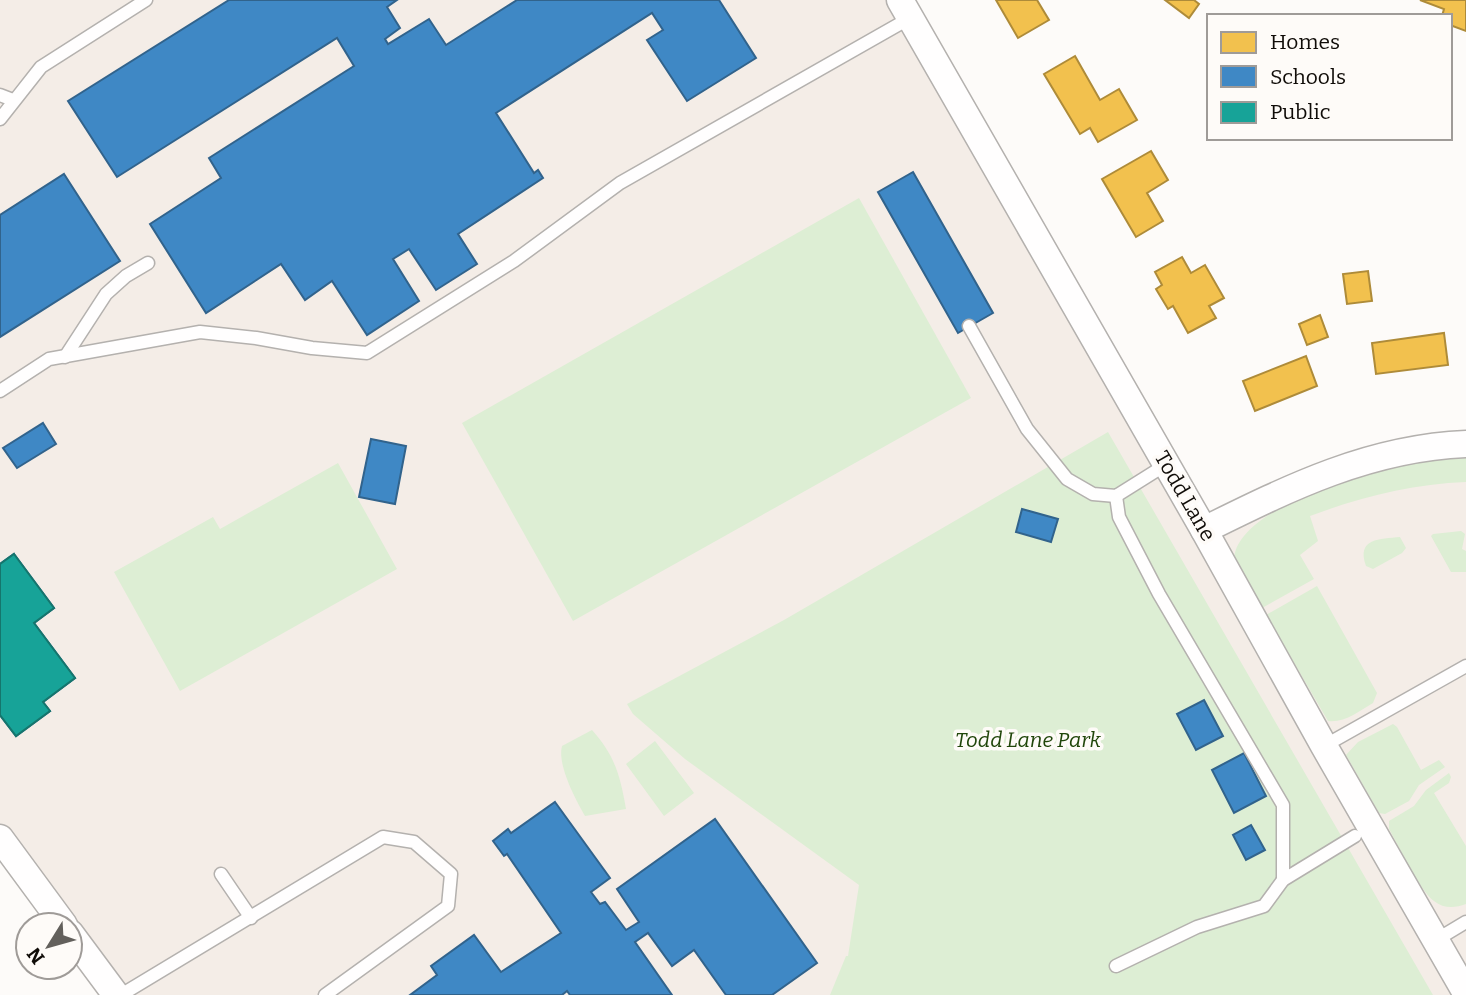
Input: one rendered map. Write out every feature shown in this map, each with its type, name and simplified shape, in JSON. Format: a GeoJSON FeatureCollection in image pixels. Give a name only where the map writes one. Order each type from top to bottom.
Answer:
{"type":"FeatureCollection","features":[{"type":"Feature","properties":{"kind":"street","name":"Todd Lane"},"geometry":{"type":"LineString","coordinates":[[905,9],[1167,464],[1466,993]]}},
{"type":"Feature","properties":{"kind":"street"},"geometry":{"type":"LineString","coordinates":[[1204,530],[1312,478],[1360,462],[1409,449],[1466,444]]}},
{"type":"Feature","properties":{"kind":"street"},"geometry":{"type":"LineString","coordinates":[[0,838],[54,911]]}},
{"type":"Feature","properties":{"kind":"street"},"geometry":{"type":"LineString","coordinates":[[84,951],[118,995]]}},
{"type":"Feature","properties":{"kind":"lane"},"geometry":{"type":"LineString","coordinates":[[0,119],[41,67],[146,0]]}},
{"type":"Feature","properties":{"kind":"lane"},"geometry":{"type":"LineString","coordinates":[[0,391],[49,359],[200,332],[368,353],[514,261],[621,183],[905,9]]}},
{"type":"Feature","properties":{"kind":"lane"},"geometry":{"type":"LineString","coordinates":[[0,95],[13,100]]}},
{"type":"Feature","properties":{"kind":"lane"},"geometry":{"type":"LineString","coordinates":[[65,357],[106,294],[126,276],[148,263]]}},
{"type":"Feature","properties":{"kind":"lane"},"geometry":{"type":"LineString","coordinates":[[969,326],[1027,429],[1067,479],[1093,494],[1116,496],[1167,464]]}},
{"type":"Feature","properties":{"kind":"lane"},"geometry":{"type":"LineString","coordinates":[[1116,496],[1119,517],[1159,594],[1283,805],[1283,880]]}},
{"type":"Feature","properties":{"kind":"lane"},"geometry":{"type":"LineString","coordinates":[[1324,746],[1466,666]]}},
{"type":"Feature","properties":{"kind":"lane"},"geometry":{"type":"LineString","coordinates":[[1116,966],[1197,927],[1264,906],[1283,880],[1355,836]]}},
{"type":"Feature","properties":{"kind":"lane"},"geometry":{"type":"LineString","coordinates":[[118,995],[383,837],[414,842],[451,874],[448,906],[325,995]]}},
{"type":"Feature","properties":{"kind":"lane"},"geometry":{"type":"LineString","coordinates":[[221,874],[251,918]]}},
{"type":"Feature","properties":{"kind":"lane"},"geometry":{"type":"LineString","coordinates":[[1436,940],[1466,922]]}},
{"type":"Feature","properties":{"kind":"shaded area"},"geometry":{"type":"Polygon","coordinates":[[[0,0],[900,0],[1204,530],[1466,444],[1466,995],[116,995],[84,952],[84,911],[54,911],[0,838],[0,0]]]}},
{"type":"Feature","properties":{"kind":"green space"},"geometry":{"type":"Polygon","coordinates":[[[859,198],[971,398],[573,621],[462,423],[859,198]]]}},
{"type":"Feature","properties":{"kind":"green space","name":"Todd Lane Park"},"geometry":{"type":"Polygon","coordinates":[[[1108,432],[1433,995],[830,995],[848,956],[859,885],[685,759],[633,714],[627,704],[784,620],[1108,432]]]}},
{"type":"Feature","properties":{"kind":"green space"},"geometry":{"type":"Polygon","coordinates":[[[1466,458],[1466,482],[1426,485],[1387,493],[1310,516],[1318,541],[1300,555],[1314,579],[1262,608],[1234,560],[1240,541],[1256,524],[1280,508],[1308,495],[1337,483],[1392,467],[1466,458]]]}},
{"type":"Feature","properties":{"kind":"green space"},"geometry":{"type":"Polygon","coordinates":[[[338,463],[397,569],[180,691],[114,572],[213,517],[220,529],[338,463]]]}},
{"type":"Feature","properties":{"kind":"green space"},"geometry":{"type":"Polygon","coordinates":[[[1461,531],[1465,534],[1462,549],[1466,551],[1466,572],[1451,572],[1431,536],[1461,531]]]}},
{"type":"Feature","properties":{"kind":"green space"},"geometry":{"type":"Polygon","coordinates":[[[1400,537],[1406,548],[1402,553],[1373,569],[1366,566],[1364,550],[1367,545],[1378,540],[1400,537]]]}},
{"type":"Feature","properties":{"kind":"green space"},"geometry":{"type":"Polygon","coordinates":[[[1317,586],[1377,693],[1373,703],[1352,716],[1334,721],[1328,721],[1266,615],[1317,586]]]}},
{"type":"Feature","properties":{"kind":"green space"},"geometry":{"type":"Polygon","coordinates":[[[1393,724],[1421,770],[1439,760],[1445,767],[1419,785],[1409,801],[1385,814],[1379,813],[1346,755],[1358,742],[1393,724]]]}},
{"type":"Feature","properties":{"kind":"green space"},"geometry":{"type":"Polygon","coordinates":[[[592,730],[615,766],[626,809],[585,816],[568,781],[561,753],[562,746],[592,730]]]}},
{"type":"Feature","properties":{"kind":"green space"},"geometry":{"type":"Polygon","coordinates":[[[655,741],[694,793],[664,816],[626,764],[655,741]]]}},
{"type":"Feature","properties":{"kind":"green space"},"geometry":{"type":"Polygon","coordinates":[[[1449,773],[1449,783],[1434,793],[1466,846],[1466,904],[1450,907],[1438,904],[1428,896],[1389,829],[1389,821],[1414,806],[1426,790],[1449,773]]]}},
{"type":"Feature","properties":{"kind":"building: Homes"},"geometry":{"type":"Polygon","coordinates":[[[996,0],[1037,0],[1049,20],[1018,38],[996,0]]]}},
{"type":"Feature","properties":{"kind":"building: Homes"},"geometry":{"type":"Polygon","coordinates":[[[1165,0],[1194,0],[1199,4],[1189,18],[1165,0]]]}},
{"type":"Feature","properties":{"kind":"building: Homes"},"geometry":{"type":"Polygon","coordinates":[[[1420,0],[1466,0],[1466,31],[1452,26],[1452,14],[1443,14],[1444,9],[1420,0]]]}},
{"type":"Feature","properties":{"kind":"building: Homes"},"geometry":{"type":"Polygon","coordinates":[[[1075,56],[1100,100],[1119,89],[1137,120],[1098,142],[1090,128],[1080,134],[1044,74],[1075,56]]]}},
{"type":"Feature","properties":{"kind":"building: Homes"},"geometry":{"type":"Polygon","coordinates":[[[1151,151],[1168,180],[1147,193],[1163,221],[1136,237],[1102,179],[1151,151]]]}},
{"type":"Feature","properties":{"kind":"building: Homes"},"geometry":{"type":"Polygon","coordinates":[[[1182,257],[1191,273],[1205,265],[1224,298],[1209,306],[1216,318],[1188,333],[1173,306],[1168,309],[1156,289],[1162,285],[1155,272],[1182,257]]]}},
{"type":"Feature","properties":{"kind":"building: Homes"},"geometry":{"type":"Polygon","coordinates":[[[1368,271],[1372,301],[1347,304],[1343,274],[1368,271]]]}},
{"type":"Feature","properties":{"kind":"building: Homes"},"geometry":{"type":"Polygon","coordinates":[[[1320,315],[1328,337],[1307,345],[1299,324],[1320,315]]]}},
{"type":"Feature","properties":{"kind":"building: Homes"},"geometry":{"type":"Polygon","coordinates":[[[1444,333],[1448,365],[1376,374],[1372,343],[1444,333]]]}},
{"type":"Feature","properties":{"kind":"building: Homes"},"geometry":{"type":"Polygon","coordinates":[[[1306,356],[1317,386],[1255,411],[1243,381],[1306,356]]]}},
{"type":"Feature","properties":{"kind":"building: Schools"},"geometry":{"type":"Polygon","coordinates":[[[229,0],[397,0],[387,7],[400,28],[385,39],[388,44],[429,19],[446,45],[517,0],[719,0],[756,58],[687,101],[647,40],[663,30],[652,13],[496,113],[534,173],[538,170],[543,178],[458,234],[477,264],[436,290],[409,249],[393,259],[419,301],[367,335],[332,281],[305,300],[281,264],[206,313],[150,224],[221,178],[209,158],[354,66],[337,38],[117,177],[68,101],[229,0]]]}},
{"type":"Feature","properties":{"kind":"building: Schools"},"geometry":{"type":"Polygon","coordinates":[[[913,172],[993,313],[958,333],[878,192],[913,172]]]}},
{"type":"Feature","properties":{"kind":"building: Schools"},"geometry":{"type":"Polygon","coordinates":[[[64,174],[120,261],[0,337],[0,215],[64,174]]]}},
{"type":"Feature","properties":{"kind":"building: Schools"},"geometry":{"type":"Polygon","coordinates":[[[43,423],[56,444],[17,468],[3,448],[43,423]]]}},
{"type":"Feature","properties":{"kind":"building: Schools"},"geometry":{"type":"Polygon","coordinates":[[[371,439],[406,446],[395,504],[359,497],[371,439]]]}},
{"type":"Feature","properties":{"kind":"building: Schools"},"geometry":{"type":"Polygon","coordinates":[[[1022,509],[1058,519],[1051,542],[1016,532],[1022,509]]]}},
{"type":"Feature","properties":{"kind":"building: Schools"},"geometry":{"type":"Polygon","coordinates":[[[14,554],[54,608],[34,623],[75,678],[43,702],[50,711],[16,736],[0,715],[0,695],[21,679],[3,655],[0,657],[0,564],[14,554]]]}},
{"type":"Feature","properties":{"kind":"building: Schools"},"geometry":{"type":"Polygon","coordinates":[[[1204,700],[1223,736],[1196,750],[1177,714],[1204,700]]]}},
{"type":"Feature","properties":{"kind":"building: Schools"},"geometry":{"type":"Polygon","coordinates":[[[1244,753],[1266,796],[1234,813],[1212,770],[1244,753]]]}},
{"type":"Feature","properties":{"kind":"building: Schools"},"geometry":{"type":"Polygon","coordinates":[[[555,802],[610,878],[591,892],[600,904],[605,902],[626,930],[639,922],[617,889],[715,819],[817,963],[772,995],[726,995],[694,950],[672,966],[648,933],[635,942],[672,995],[570,995],[567,991],[562,995],[410,995],[437,975],[431,966],[474,935],[501,972],[561,933],[507,854],[504,856],[493,841],[508,829],[511,833],[555,802]]]}},
{"type":"Feature","properties":{"kind":"building: Schools"},"geometry":{"type":"Polygon","coordinates":[[[1251,825],[1265,850],[1246,860],[1233,835],[1251,825]]]}},
{"type":"Feature","properties":{"kind":"building: Public"},"geometry":{"type":"Polygon","coordinates":[[[14,554],[54,608],[34,623],[75,678],[43,702],[50,711],[16,736],[0,715],[0,564],[14,554]]]}}]}
